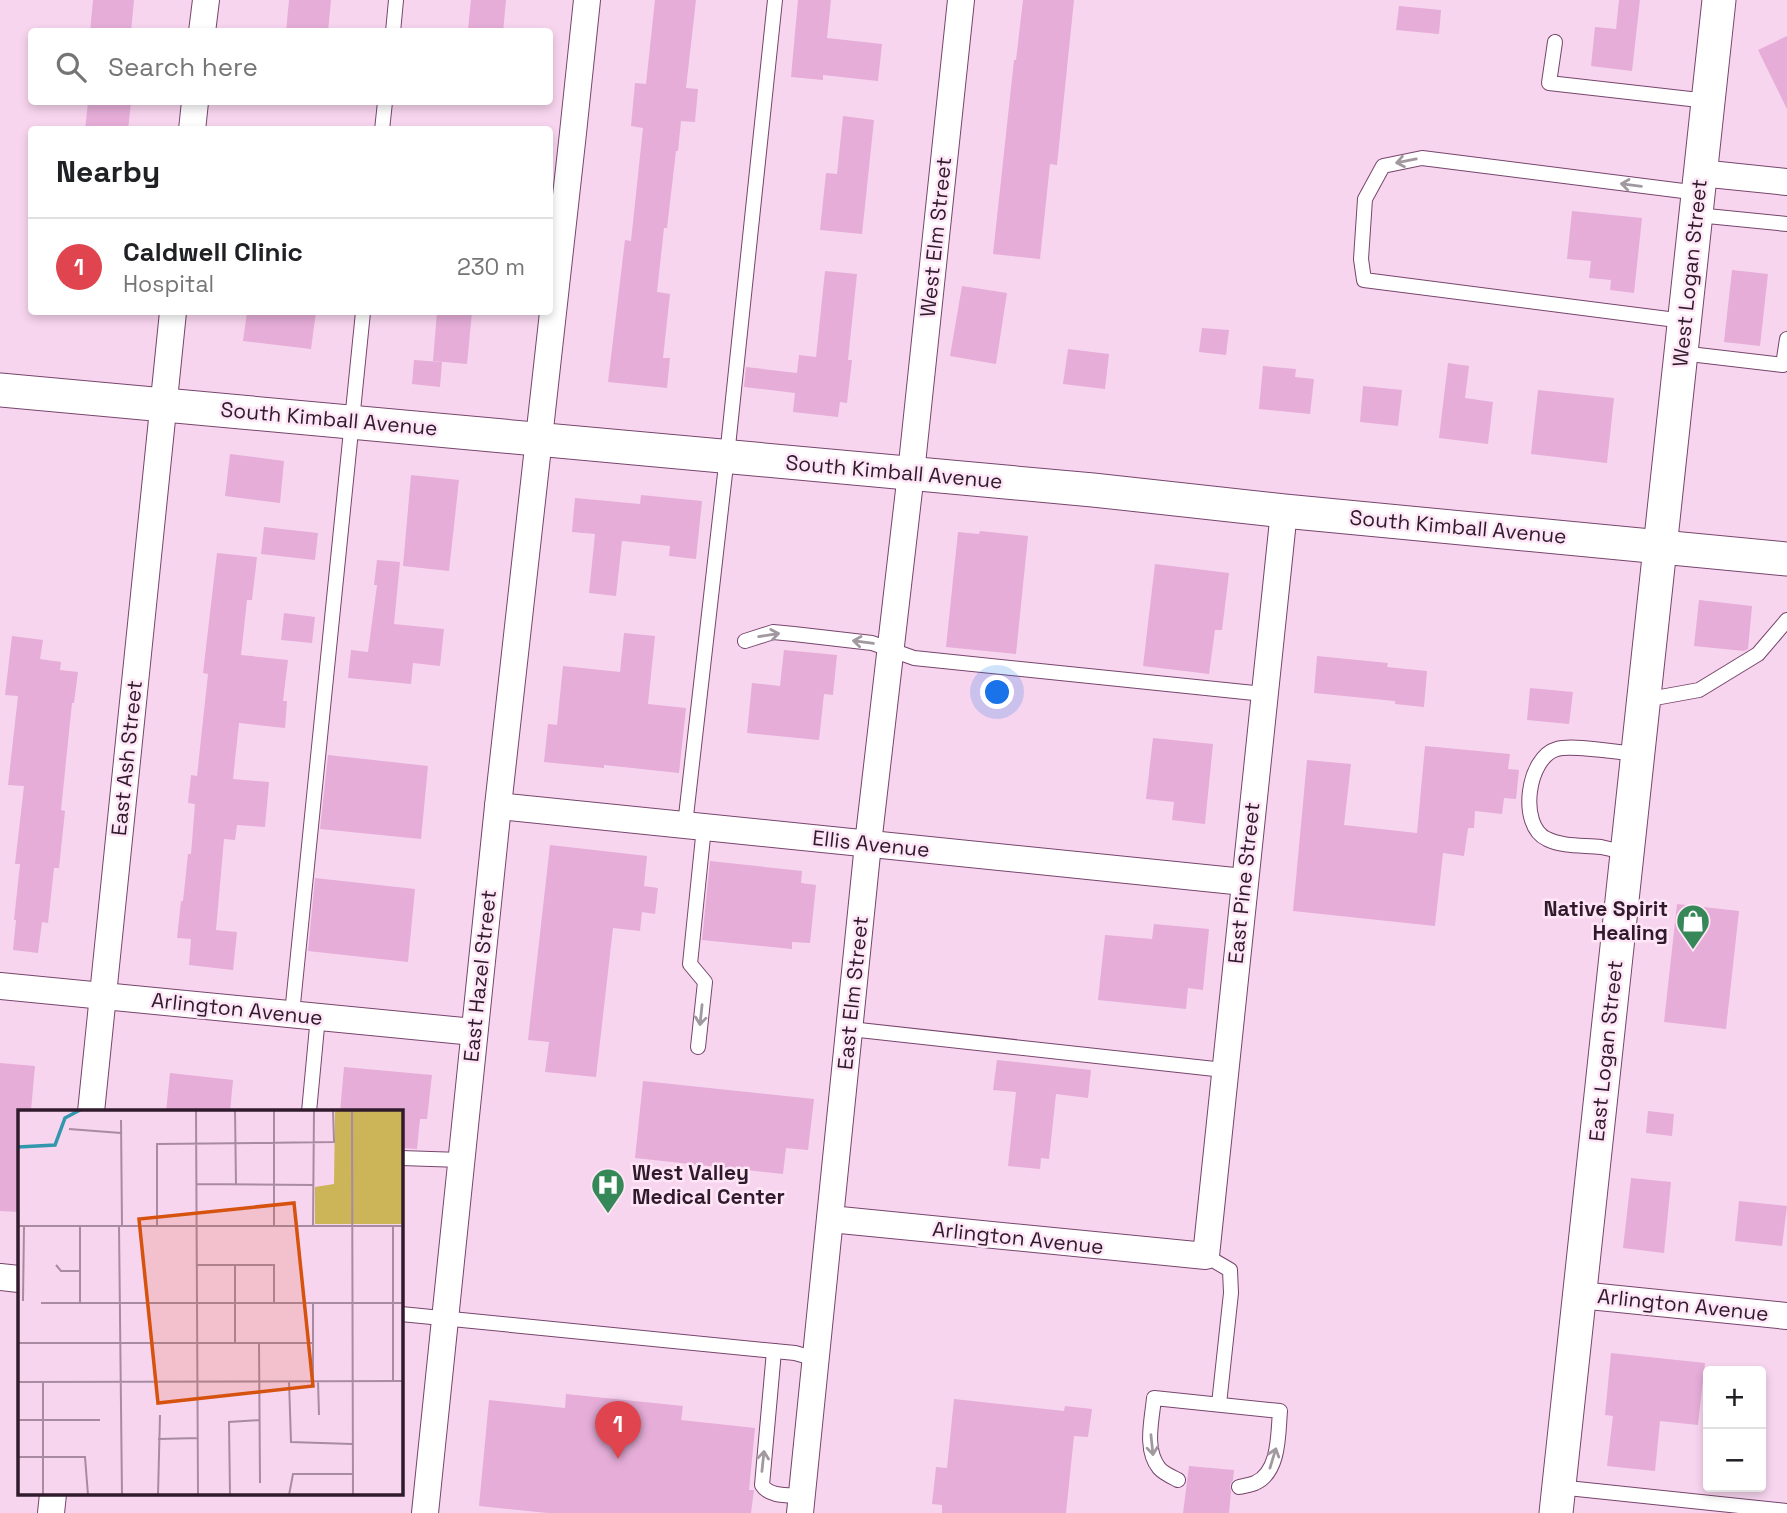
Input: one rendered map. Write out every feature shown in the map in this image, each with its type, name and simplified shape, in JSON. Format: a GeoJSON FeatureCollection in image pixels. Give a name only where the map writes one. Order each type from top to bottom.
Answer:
{"type":"FeatureCollection","features":[{"type":"Feature","properties":{"kind":"street"},"geometry":{"type":"LineString","coordinates":[[202,28],[206,0]]}},
{"type":"Feature","properties":{"kind":"street","name":"East Hazel Street"},"geometry":{"type":"LineString","coordinates":[[553,310],[587,0]]}},
{"type":"Feature","properties":{"kind":"street","name":"West Elm Street"},"geometry":{"type":"LineString","coordinates":[[911,473],[961,0]]}},
{"type":"Feature","properties":{"kind":"street","name":"West Logan Street"},"geometry":{"type":"LineString","coordinates":[[1660,547],[1719,0]]}},
{"type":"Feature","properties":{"kind":"street"},"geometry":{"type":"LineString","coordinates":[[192,126],[195,105]]}},
{"type":"Feature","properties":{"kind":"street"},"geometry":{"type":"LineString","coordinates":[[1699,194],[1787,182]]}},
{"type":"Feature","properties":{"kind":"street","name":"East Ash Street"},"geometry":{"type":"LineString","coordinates":[[91,1110],[173,315]]}},
{"type":"Feature","properties":{"kind":"street","name":"East Hazel Street"},"geometry":{"type":"LineString","coordinates":[[425,1513],[498,806],[552,315]]}},
{"type":"Feature","properties":{"kind":"street","name":"South Kimball Avenue"},"geometry":{"type":"LineString","coordinates":[[0,390],[911,473],[1787,559]]}},
{"type":"Feature","properties":{"kind":"street","name":"East Elm Street"},"geometry":{"type":"LineString","coordinates":[[801,1504],[869,844],[911,473]]}},
{"type":"Feature","properties":{"kind":"street","name":"East Pine Street"},"geometry":{"type":"LineString","coordinates":[[1206,1256],[1284,511]]}},
{"type":"Feature","properties":{"kind":"street","name":"East Logan Street"},"geometry":{"type":"LineString","coordinates":[[1557,1500],[1660,547]]}},
{"type":"Feature","properties":{"kind":"street","name":"Ellis Avenue"},"geometry":{"type":"LineString","coordinates":[[498,806],[1244,883]]}},
{"type":"Feature","properties":{"kind":"street","name":"Arlington Avenue"},"geometry":{"type":"LineString","coordinates":[[0,986],[474,1032]]}},
{"type":"Feature","properties":{"kind":"street","name":"Arlington Avenue"},"geometry":{"type":"LineString","coordinates":[[830,1219],[1206,1256]]}},
{"type":"Feature","properties":{"kind":"street"},"geometry":{"type":"LineString","coordinates":[[0,1277],[18,1279]]}},
{"type":"Feature","properties":{"kind":"street","name":"Arlington Avenue"},"geometry":{"type":"LineString","coordinates":[[1579,1295],[1787,1316]]}},
{"type":"Feature","properties":{"kind":"lane"},"geometry":{"type":"LineString","coordinates":[[393,28],[396,0]]}},
{"type":"Feature","properties":{"kind":"lane"},"geometry":{"type":"LineString","coordinates":[[698,1047],[705,982],[690,964],[694,826],[727,456],[775,0]]}},
{"type":"Feature","properties":{"kind":"lane"},"geometry":{"type":"LineString","coordinates":[[1555,42],[1549,83],[1708,101]]}},
{"type":"Feature","properties":{"kind":"lane"},"geometry":{"type":"LineString","coordinates":[[383,126],[386,105]]}},
{"type":"Feature","properties":{"kind":"lane"},"geometry":{"type":"LineString","coordinates":[[1787,224],[1699,194],[1422,158],[1383,166],[1365,199],[1361,258],[1364,280],[1682,337],[1783,365],[1787,339]]}},
{"type":"Feature","properties":{"kind":"lane"},"geometry":{"type":"LineString","coordinates":[[292,1014],[363,315]]}},
{"type":"Feature","properties":{"kind":"lane"},"geometry":{"type":"LineString","coordinates":[[1644,700],[1699,690],[1758,654],[1787,620]]}},
{"type":"Feature","properties":{"kind":"lane"},"geometry":{"type":"LineString","coordinates":[[745,641],[773,632],[794,634],[872,643],[914,657],[1264,694]]}},
{"type":"Feature","properties":{"kind":"lane"},"geometry":{"type":"LineString","coordinates":[[1627,853],[1547,839],[1536,831],[1530,815],[1531,792],[1535,770],[1544,756],[1557,749],[1638,754]]}},
{"type":"Feature","properties":{"kind":"lane"},"geometry":{"type":"LineString","coordinates":[[309,1110],[318,1017]]}},
{"type":"Feature","properties":{"kind":"lane"},"geometry":{"type":"LineString","coordinates":[[850,1029],[1224,1070]]}},
{"type":"Feature","properties":{"kind":"lane"},"geometry":{"type":"LineString","coordinates":[[402,1158],[461,1160]]}},
{"type":"Feature","properties":{"kind":"lane"},"geometry":{"type":"LineString","coordinates":[[1206,1256],[1230,1270],[1231,1293],[1219,1404]]}},
{"type":"Feature","properties":{"kind":"lane"},"geometry":{"type":"LineString","coordinates":[[402,1314],[795,1353],[816,1359]]}},
{"type":"Feature","properties":{"kind":"lane"},"geometry":{"type":"LineString","coordinates":[[774,1351],[762,1485],[765,1490],[801,1504]]}},
{"type":"Feature","properties":{"kind":"lane"},"geometry":{"type":"LineString","coordinates":[[1178,1480],[1160,1470],[1152,1454],[1150,1435],[1154,1398],[1280,1410],[1276,1451],[1268,1472],[1257,1482],[1239,1487]]}},
{"type":"Feature","properties":{"kind":"lane"},"geometry":{"type":"LineString","coordinates":[[1557,1500],[1787,1511]]}},
{"type":"Feature","properties":{"kind":"building"},"geometry":{"type":"Polygon","coordinates":[[[93,0],[134,0],[131,28],[90,28],[93,0]]]}},
{"type":"Feature","properties":{"kind":"building"},"geometry":{"type":"Polygon","coordinates":[[[289,0],[331,0],[328,28],[286,28],[289,0]]]}},
{"type":"Feature","properties":{"kind":"building"},"geometry":{"type":"Polygon","coordinates":[[[471,0],[506,0],[503,28],[468,28],[471,0]]]}},
{"type":"Feature","properties":{"kind":"building"},"geometry":{"type":"Polygon","coordinates":[[[655,0],[696,0],[686,88],[698,89],[695,122],[681,121],[657,292],[670,294],[663,358],[670,358],[667,388],[608,382],[625,240],[631,241],[643,128],[631,126],[635,83],[646,84],[655,0]]]}},
{"type":"Feature","properties":{"kind":"building"},"geometry":{"type":"Polygon","coordinates":[[[798,0],[831,0],[827,38],[882,44],[878,81],[823,75],[823,80],[791,77],[798,0]]]}},
{"type":"Feature","properties":{"kind":"building"},"geometry":{"type":"Polygon","coordinates":[[[1023,0],[1074,0],[1057,165],[1050,164],[1040,259],[993,254],[1023,0]]]}},
{"type":"Feature","properties":{"kind":"building"},"geometry":{"type":"Polygon","coordinates":[[[1619,0],[1640,0],[1632,71],[1591,66],[1595,27],[1616,29],[1619,0]]]}},
{"type":"Feature","properties":{"kind":"building"},"geometry":{"type":"Polygon","coordinates":[[[1399,6],[1441,10],[1439,34],[1396,30],[1399,6]]]}},
{"type":"Feature","properties":{"kind":"building"},"geometry":{"type":"Polygon","coordinates":[[[1787,36],[1787,109],[1758,50],[1787,36]]]}},
{"type":"Feature","properties":{"kind":"building"},"geometry":{"type":"Polygon","coordinates":[[[88,105],[131,105],[128,126],[85,126],[88,105]]]}},
{"type":"Feature","properties":{"kind":"building"},"geometry":{"type":"Polygon","coordinates":[[[843,116],[874,120],[862,234],[820,230],[826,173],[837,174],[843,116]]]}},
{"type":"Feature","properties":{"kind":"building"},"geometry":{"type":"Polygon","coordinates":[[[1572,211],[1642,218],[1634,293],[1610,290],[1611,280],[1589,278],[1591,261],[1567,259],[1572,211]]]}},
{"type":"Feature","properties":{"kind":"building"},"geometry":{"type":"Polygon","coordinates":[[[1732,270],[1768,274],[1760,346],[1724,342],[1732,270]]]}},
{"type":"Feature","properties":{"kind":"building"},"geometry":{"type":"Polygon","coordinates":[[[825,271],[857,274],[848,360],[852,360],[847,403],[840,402],[838,417],[793,412],[795,393],[744,387],[746,367],[797,373],[799,355],[816,357],[825,271]]]}},
{"type":"Feature","properties":{"kind":"building"},"geometry":{"type":"Polygon","coordinates":[[[962,286],[1007,293],[996,364],[950,356],[962,286]]]}},
{"type":"Feature","properties":{"kind":"building"},"geometry":{"type":"Polygon","coordinates":[[[247,315],[316,315],[311,349],[243,341],[247,315]]]}},
{"type":"Feature","properties":{"kind":"building"},"geometry":{"type":"Polygon","coordinates":[[[437,315],[472,315],[467,364],[433,361],[437,315]]]}},
{"type":"Feature","properties":{"kind":"building"},"geometry":{"type":"Polygon","coordinates":[[[1202,328],[1229,330],[1226,355],[1199,352],[1202,328]]]}},
{"type":"Feature","properties":{"kind":"building"},"geometry":{"type":"Polygon","coordinates":[[[1068,349],[1109,354],[1105,389],[1063,384],[1068,349]]]}},
{"type":"Feature","properties":{"kind":"building"},"geometry":{"type":"Polygon","coordinates":[[[414,360],[442,362],[440,387],[412,384],[414,360]]]}},
{"type":"Feature","properties":{"kind":"building"},"geometry":{"type":"Polygon","coordinates":[[[1448,363],[1469,366],[1465,398],[1493,402],[1488,444],[1439,438],[1448,363]]]}},
{"type":"Feature","properties":{"kind":"building"},"geometry":{"type":"Polygon","coordinates":[[[1263,366],[1296,369],[1295,377],[1314,379],[1310,414],[1259,409],[1263,366]]]}},
{"type":"Feature","properties":{"kind":"building"},"geometry":{"type":"Polygon","coordinates":[[[1363,386],[1402,390],[1398,426],[1360,422],[1363,386]]]}},
{"type":"Feature","properties":{"kind":"building"},"geometry":{"type":"Polygon","coordinates":[[[1538,390],[1614,398],[1607,463],[1531,454],[1538,390]]]}},
{"type":"Feature","properties":{"kind":"building"},"geometry":{"type":"Polygon","coordinates":[[[230,454],[284,461],[280,503],[225,496],[230,454]]]}},
{"type":"Feature","properties":{"kind":"building"},"geometry":{"type":"Polygon","coordinates":[[[411,475],[459,480],[449,571],[403,566],[411,475]]]}},
{"type":"Feature","properties":{"kind":"building"},"geometry":{"type":"Polygon","coordinates":[[[641,495],[702,501],[696,559],[669,556],[670,546],[622,541],[616,596],[589,593],[595,534],[572,532],[575,498],[640,504],[641,495]]]}},
{"type":"Feature","properties":{"kind":"building"},"geometry":{"type":"Polygon","coordinates":[[[264,527],[318,533],[315,560],[261,554],[264,527]]]}},
{"type":"Feature","properties":{"kind":"building"},"geometry":{"type":"Polygon","coordinates":[[[980,531],[1028,536],[1016,654],[946,647],[958,532],[979,534],[980,531]]]}},
{"type":"Feature","properties":{"kind":"building"},"geometry":{"type":"Polygon","coordinates":[[[217,553],[257,557],[252,600],[247,600],[241,655],[288,660],[283,701],[287,701],[285,728],[239,723],[233,779],[269,782],[265,827],[237,825],[235,840],[224,839],[216,930],[237,932],[233,970],[189,965],[191,939],[177,938],[188,854],[191,854],[195,804],[188,803],[191,775],[197,776],[208,674],[203,673],[217,553]]]}},
{"type":"Feature","properties":{"kind":"building"},"geometry":{"type":"Polygon","coordinates":[[[377,560],[400,562],[394,624],[444,629],[440,666],[413,663],[411,684],[348,678],[351,650],[368,652],[377,585],[374,585],[377,560]]]}},
{"type":"Feature","properties":{"kind":"building"},"geometry":{"type":"Polygon","coordinates":[[[1155,564],[1229,573],[1222,630],[1215,630],[1209,674],[1143,666],[1155,564]]]}},
{"type":"Feature","properties":{"kind":"building"},"geometry":{"type":"Polygon","coordinates":[[[1699,600],[1752,606],[1748,649],[1744,651],[1694,646],[1699,600]]]}},
{"type":"Feature","properties":{"kind":"building"},"geometry":{"type":"Polygon","coordinates":[[[284,613],[315,617],[312,643],[281,640],[284,613]]]}},
{"type":"Feature","properties":{"kind":"building"},"geometry":{"type":"Polygon","coordinates":[[[624,633],[655,636],[648,704],[686,708],[679,773],[544,762],[548,724],[557,725],[563,666],[620,672],[624,633]]]}},
{"type":"Feature","properties":{"kind":"building"},"geometry":{"type":"Polygon","coordinates":[[[12,636],[43,640],[40,659],[61,662],[60,670],[78,672],[72,703],[61,810],[65,811],[59,868],[54,868],[48,923],[42,922],[38,953],[13,950],[20,864],[15,864],[24,786],[8,785],[18,696],[5,695],[12,636]]]}},
{"type":"Feature","properties":{"kind":"building"},"geometry":{"type":"Polygon","coordinates":[[[784,650],[837,655],[833,695],[824,694],[819,740],[747,733],[752,683],[780,686],[784,650]]]}},
{"type":"Feature","properties":{"kind":"building"},"geometry":{"type":"Polygon","coordinates":[[[1317,656],[1388,663],[1387,667],[1427,671],[1424,707],[1395,704],[1395,701],[1314,693],[1317,656]]]}},
{"type":"Feature","properties":{"kind":"building"},"geometry":{"type":"Polygon","coordinates":[[[1530,688],[1573,692],[1569,724],[1527,720],[1530,688]]]}},
{"type":"Feature","properties":{"kind":"building"},"geometry":{"type":"Polygon","coordinates":[[[1153,738],[1213,744],[1205,824],[1172,820],[1174,802],[1146,799],[1153,738]]]}},
{"type":"Feature","properties":{"kind":"building"},"geometry":{"type":"Polygon","coordinates":[[[1425,746],[1510,754],[1508,769],[1519,770],[1516,799],[1504,798],[1502,814],[1475,811],[1474,828],[1468,828],[1464,856],[1443,853],[1435,926],[1293,911],[1307,760],[1351,764],[1344,825],[1417,833],[1425,746]]]}},
{"type":"Feature","properties":{"kind":"building"},"geometry":{"type":"Polygon","coordinates":[[[328,755],[428,766],[421,839],[320,829],[328,755]]]}},
{"type":"Feature","properties":{"kind":"building"},"geometry":{"type":"Polygon","coordinates":[[[550,845],[647,856],[644,886],[658,888],[655,914],[642,912],[640,931],[613,928],[596,1077],[545,1072],[549,1042],[528,1040],[550,845]]]}},
{"type":"Feature","properties":{"kind":"building"},"geometry":{"type":"Polygon","coordinates":[[[710,861],[802,871],[801,883],[816,885],[810,943],[792,942],[792,949],[702,940],[710,861]]]}},
{"type":"Feature","properties":{"kind":"building"},"geometry":{"type":"Polygon","coordinates":[[[315,878],[415,889],[408,962],[308,951],[315,878]]]}},
{"type":"Feature","properties":{"kind":"building"},"geometry":{"type":"Polygon","coordinates":[[[1677,904],[1739,911],[1726,1029],[1664,1022],[1677,904]]]}},
{"type":"Feature","properties":{"kind":"building"},"geometry":{"type":"Polygon","coordinates":[[[1154,924],[1209,929],[1203,990],[1188,988],[1186,1009],[1098,1000],[1105,935],[1152,939],[1154,924]]]}},
{"type":"Feature","properties":{"kind":"building"},"geometry":{"type":"Polygon","coordinates":[[[997,1060],[1091,1070],[1088,1098],[1056,1094],[1049,1159],[1041,1158],[1040,1169],[1008,1166],[1016,1092],[993,1090],[997,1060]]]}},
{"type":"Feature","properties":{"kind":"building"},"geometry":{"type":"Polygon","coordinates":[[[0,1063],[35,1066],[31,1110],[18,1110],[18,1212],[0,1211],[0,1063]]]}},
{"type":"Feature","properties":{"kind":"building"},"geometry":{"type":"Polygon","coordinates":[[[344,1067],[432,1075],[427,1119],[420,1119],[417,1149],[402,1148],[402,1110],[340,1110],[344,1067]]]}},
{"type":"Feature","properties":{"kind":"building"},"geometry":{"type":"Polygon","coordinates":[[[170,1073],[233,1080],[230,1110],[166,1110],[170,1073]]]}},
{"type":"Feature","properties":{"kind":"building"},"geometry":{"type":"Polygon","coordinates":[[[643,1081],[814,1099],[808,1150],[786,1148],[783,1174],[635,1158],[643,1081]]]}},
{"type":"Feature","properties":{"kind":"building"},"geometry":{"type":"Polygon","coordinates":[[[1648,1111],[1674,1114],[1672,1136],[1646,1133],[1648,1111]]]}},
{"type":"Feature","properties":{"kind":"building"},"geometry":{"type":"Polygon","coordinates":[[[1631,1178],[1671,1182],[1664,1253],[1623,1248],[1631,1178]]]}},
{"type":"Feature","properties":{"kind":"building"},"geometry":{"type":"Polygon","coordinates":[[[1739,1201],[1787,1206],[1782,1246],[1735,1241],[1739,1201]]]}},
{"type":"Feature","properties":{"kind":"building"},"geometry":{"type":"Polygon","coordinates":[[[1611,1353],[1705,1363],[1698,1425],[1660,1421],[1655,1471],[1607,1466],[1613,1416],[1605,1415],[1611,1353]]]}},
{"type":"Feature","properties":{"kind":"building"},"geometry":{"type":"Polygon","coordinates":[[[566,1394],[683,1406],[681,1420],[755,1428],[749,1490],[754,1490],[751,1513],[548,1513],[479,1506],[489,1400],[565,1408],[566,1394]]]}},
{"type":"Feature","properties":{"kind":"building"},"geometry":{"type":"Polygon","coordinates":[[[954,1399],[1064,1411],[1065,1406],[1092,1409],[1088,1437],[1074,1436],[1066,1513],[942,1513],[942,1505],[932,1504],[936,1467],[947,1468],[954,1399]]]}},
{"type":"Feature","properties":{"kind":"building"},"geometry":{"type":"Polygon","coordinates":[[[1189,1466],[1234,1470],[1230,1485],[1229,1513],[1183,1513],[1189,1466]]]}},
{"type":"Feature","properties":{"kind":"place","name":"Native Spirit Healing"},"geometry":{"type":"Point","coordinates":[1693,951]}},
{"type":"Feature","properties":{"kind":"place","name":"West Valley Medical Center"},"geometry":{"type":"Point","coordinates":[608,1215]}},
{"type":"Feature","properties":{"kind":"place","name":"Caldwell Clinic"},"geometry":{"type":"Point","coordinates":[618,1459]}}]}
